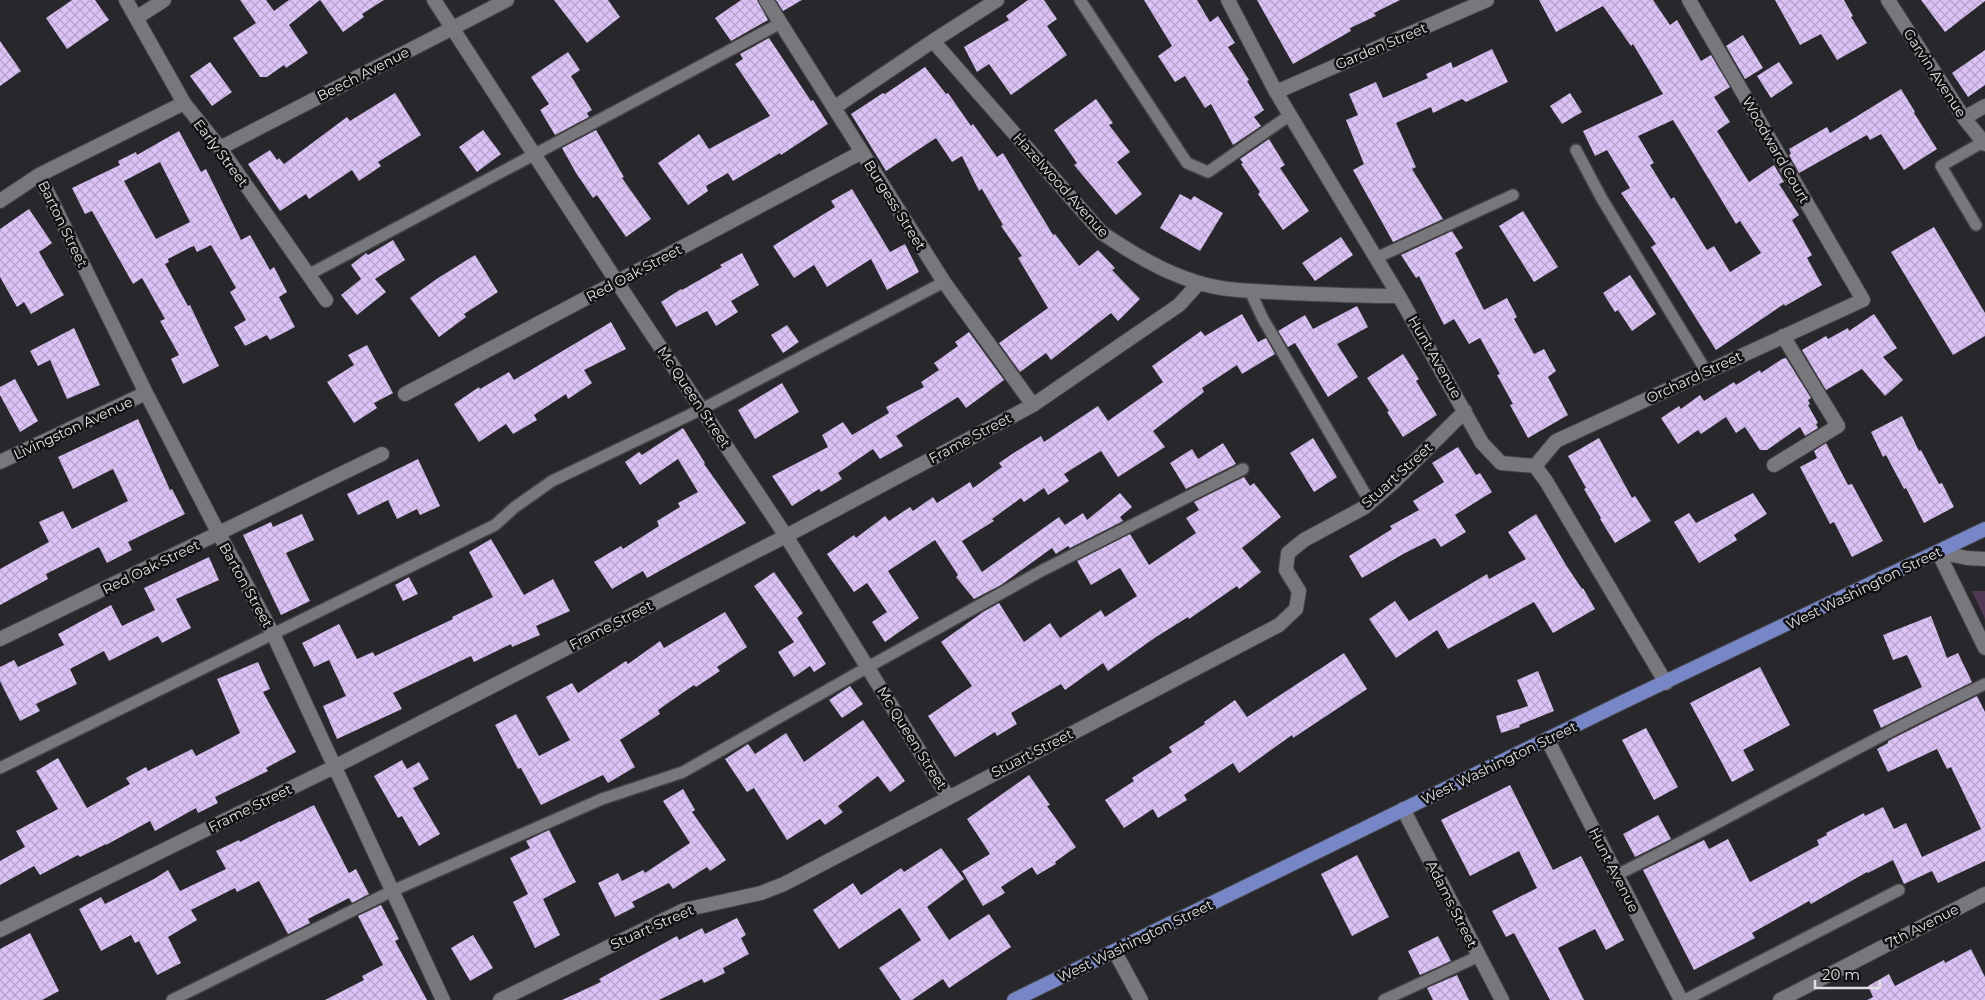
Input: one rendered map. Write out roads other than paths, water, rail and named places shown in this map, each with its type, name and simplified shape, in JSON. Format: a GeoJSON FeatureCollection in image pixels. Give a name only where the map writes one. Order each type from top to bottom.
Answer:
{"type":"FeatureCollection","features":[{"type":"Feature","properties":{"kind":"main road","name":"West Washington Street"},"geometry":{"type":"LineString","coordinates":[[1014,1000],[1547,739],[1985,529]]}},
{"type":"Feature","properties":{"kind":"street","name":"Early Street"},"geometry":{"type":"LineString","coordinates":[[126,0],[184,104],[220,148],[326,300]]}},
{"type":"Feature","properties":{"kind":"street"},"geometry":{"type":"LineString","coordinates":[[136,18],[164,0]]}},
{"type":"Feature","properties":{"kind":"street","name":"Mc Queen Street"},"geometry":{"type":"LineString","coordinates":[[434,0],[617,282],[786,536],[948,797]]}},
{"type":"Feature","properties":{"kind":"street","name":"Beech Avenue"},"geometry":{"type":"LineString","coordinates":[[220,148],[506,0]]}},
{"type":"Feature","properties":{"kind":"street","name":"Burgess Street"},"geometry":{"type":"LineString","coordinates":[[766,0],[944,282],[1033,404]]}},
{"type":"Feature","properties":{"kind":"street"},"geometry":{"type":"LineString","coordinates":[[835,107],[997,0]]}},
{"type":"Feature","properties":{"kind":"street","name":"Hunt Avenue"},"geometry":{"type":"LineString","coordinates":[[1228,0],[1276,92],[1399,296],[1482,443],[1501,463],[1535,466]]}},
{"type":"Feature","properties":{"kind":"street","name":"Garden Street"},"geometry":{"type":"LineString","coordinates":[[1276,92],[1487,0]]}},
{"type":"Feature","properties":{"kind":"street","name":"Woodward Court"},"geometry":{"type":"LineString","coordinates":[[1689,0],[1863,300]]}},
{"type":"Feature","properties":{"kind":"street","name":"Garvin Avenue"},"geometry":{"type":"LineString","coordinates":[[1888,0],[1964,118],[1984,143]]}},
{"type":"Feature","properties":{"kind":"street","name":"Hazelwood Avenue"},"geometry":{"type":"LineString","coordinates":[[933,41],[1102,233],[1134,255],[1168,272],[1199,283],[1250,291],[1399,296]]}},
{"type":"Feature","properties":{"kind":"street"},"geometry":{"type":"LineString","coordinates":[[0,201],[39,175],[184,104]]}},
{"type":"Feature","properties":{"kind":"street"},"geometry":{"type":"LineString","coordinates":[[1964,118],[1985,106]]}},
{"type":"Feature","properties":{"kind":"street","name":"Red Oak Street"},"geometry":{"type":"LineString","coordinates":[[405,394],[862,152]]}},
{"type":"Feature","properties":{"kind":"street","name":"Barton Street"},"geometry":{"type":"LineString","coordinates":[[39,175],[146,393],[273,634],[443,1000]]}},
{"type":"Feature","properties":{"kind":"street","name":"Frame Street"},"geometry":{"type":"LineString","coordinates":[[0,930],[334,767],[786,536],[1033,404],[1179,305],[1199,283]]}},
{"type":"Feature","properties":{"kind":"street","name":"Orchard Street"},"geometry":{"type":"LineString","coordinates":[[1535,466],[1556,441],[1863,300]]}},
{"type":"Feature","properties":{"kind":"street"},"geometry":{"type":"LineString","coordinates":[[1774,465],[1838,426],[1783,336]]}},
{"type":"Feature","properties":{"kind":"street","name":"Livingston Avenue"},"geometry":{"type":"LineString","coordinates":[[0,462],[146,393]]}},
{"type":"Feature","properties":{"kind":"street","name":"Stuart Street"},"geometry":{"type":"LineString","coordinates":[[500,1000],[684,910],[762,893],[784,884],[1279,625],[1296,609],[1298,600],[1299,591],[1286,570],[1288,553],[1304,540],[1370,502],[1393,483],[1465,411]]}},
{"type":"Feature","properties":{"kind":"street","name":"Red Oak Street"},"geometry":{"type":"LineString","coordinates":[[0,639],[382,454]]}},
{"type":"Feature","properties":{"kind":"street"},"geometry":{"type":"LineString","coordinates":[[1535,466],[1546,481],[1666,683]]}},
{"type":"Feature","properties":{"kind":"street"},"geometry":{"type":"LineString","coordinates":[[1938,552],[1967,558],[1985,559]]}},
{"type":"Feature","properties":{"kind":"street"},"geometry":{"type":"LineString","coordinates":[[1938,552],[1985,648]]}},
{"type":"Feature","properties":{"kind":"street","name":"Hunt Avenue"},"geometry":{"type":"LineString","coordinates":[[1547,739],[1681,1000]]}},
{"type":"Feature","properties":{"kind":"street","name":"Adams Street"},"geometry":{"type":"LineString","coordinates":[[1403,809],[1502,1000]]}},
{"type":"Feature","properties":{"kind":"street","name":"7th Avenue"},"geometry":{"type":"LineString","coordinates":[[1780,1000],[1985,894]]}},
{"type":"Feature","properties":{"kind":"street"},"geometry":{"type":"LineString","coordinates":[[1115,952],[1141,1000]]}},
{"type":"Feature","properties":{"kind":"lane"},"geometry":{"type":"LineString","coordinates":[[1080,0],[1187,163],[1208,172],[1290,115]]}},
{"type":"Feature","properties":{"kind":"lane"},"geometry":{"type":"LineString","coordinates":[[308,275],[781,23]]}},
{"type":"Feature","properties":{"kind":"lane"},"geometry":{"type":"LineString","coordinates":[[1976,225],[1941,166],[1984,143]]}},
{"type":"Feature","properties":{"kind":"lane"},"geometry":{"type":"LineString","coordinates":[[1576,150],[1602,199],[1706,372]]}},
{"type":"Feature","properties":{"kind":"lane"},"geometry":{"type":"LineString","coordinates":[[1376,258],[1513,196]]}},
{"type":"Feature","properties":{"kind":"lane"},"geometry":{"type":"LineString","coordinates":[[0,768],[495,525],[515,507],[552,481],[702,409],[944,282]]}},
{"type":"Feature","properties":{"kind":"lane"},"geometry":{"type":"LineString","coordinates":[[1250,291],[1263,319],[1370,502]]}},
{"type":"Feature","properties":{"kind":"lane"},"geometry":{"type":"LineString","coordinates":[[172,1000],[392,891],[602,799],[683,772],[1043,570],[1243,470]]}},
{"type":"Feature","properties":{"kind":"lane"},"geometry":{"type":"LineString","coordinates":[[1617,875],[1685,841],[1906,722],[1985,684]]}},
{"type":"Feature","properties":{"kind":"lane"},"geometry":{"type":"LineString","coordinates":[[1685,1000],[1899,890]]}},
{"type":"Feature","properties":{"kind":"lane"},"geometry":{"type":"LineString","coordinates":[[1384,1000],[1479,956]]}}]}
